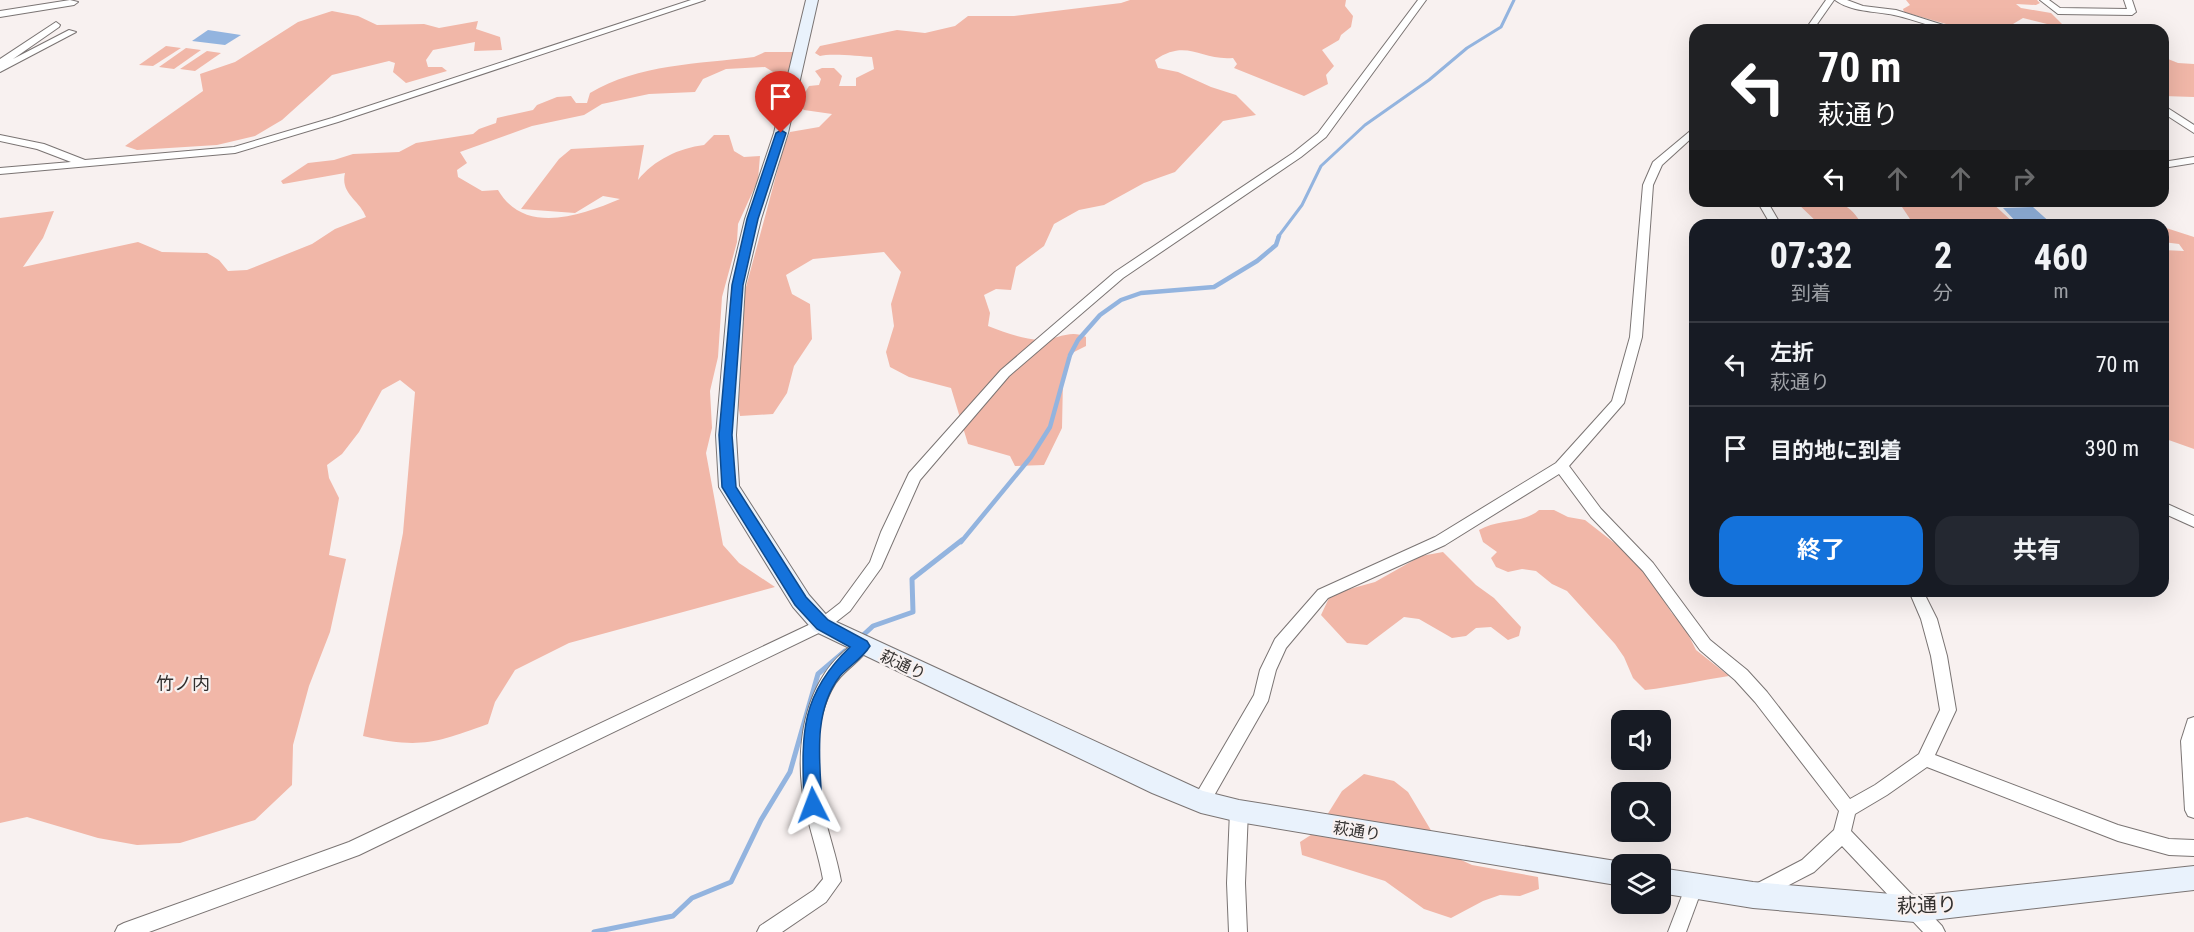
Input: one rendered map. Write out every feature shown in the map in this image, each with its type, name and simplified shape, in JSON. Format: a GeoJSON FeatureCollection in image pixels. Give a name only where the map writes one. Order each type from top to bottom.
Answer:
{"type":"FeatureCollection","features":[{"type":"Feature","properties":{"kind":"street"},"geometry":{"type":"LineString","coordinates":[[0,171],[235,150],[335,120],[673,7],[701,0]]}},
{"type":"Feature","properties":{"kind":"street","name":"萩通り"},"geometry":{"type":"LineString","coordinates":[[812,0],[781,133],[753,219],[737,285],[726,435],[729,487],[801,601],[822,625],[862,646],[1202,802],[1239,811],[1611,872]]}},
{"type":"Feature","properties":{"kind":"street"},"geometry":{"type":"LineString","coordinates":[[124,932],[353,849],[822,625],[845,607],[876,564],[888,532],[914,477],[1005,373],[1119,275],[1322,135],[1422,0]]}},
{"type":"Feature","properties":{"kind":"street"},"geometry":{"type":"LineString","coordinates":[[1813,24],[1830,0]]}},
{"type":"Feature","properties":{"kind":"street"},"geometry":{"type":"LineString","coordinates":[[1839,0],[1861,8],[1896,13],[1934,24]]}},
{"type":"Feature","properties":{"kind":"street"},"geometry":{"type":"LineString","coordinates":[[2044,0],[2058,11],[2132,12],[2128,0]]}},
{"type":"Feature","properties":{"kind":"street"},"geometry":{"type":"LineString","coordinates":[[0,14],[74,3]]}},
{"type":"Feature","properties":{"kind":"street"},"geometry":{"type":"LineString","coordinates":[[0,63],[56,25]]}},
{"type":"Feature","properties":{"kind":"street"},"geometry":{"type":"LineString","coordinates":[[0,69],[72,32]]}},
{"type":"Feature","properties":{"kind":"street"},"geometry":{"type":"LineString","coordinates":[[2169,112],[2194,130]]}},
{"type":"Feature","properties":{"kind":"street"},"geometry":{"type":"LineString","coordinates":[[1202,802],[1262,696],[1268,670],[1280,644],[1323,594],[1440,541],[1561,466],[1618,403],[1636,337],[1648,185],[1657,164],[1689,137]]}},
{"type":"Feature","properties":{"kind":"street"},"geometry":{"type":"LineString","coordinates":[[0,138],[40,146],[84,163]]}},
{"type":"Feature","properties":{"kind":"street"},"geometry":{"type":"LineString","coordinates":[[2169,164],[2194,160]]}},
{"type":"Feature","properties":{"kind":"street"},"geometry":{"type":"LineString","coordinates":[[1561,466],[1596,513],[1648,567],[1705,645],[1741,675],[1761,697],[1848,809]]}},
{"type":"Feature","properties":{"kind":"street"},"geometry":{"type":"LineString","coordinates":[[2169,510],[2194,522]]}},
{"type":"Feature","properties":{"kind":"street"},"geometry":{"type":"LineString","coordinates":[[1753,895],[1808,866],[1842,834],[1848,809],[1925,759],[1947,710],[1939,656],[1929,619],[1919,597]]}},
{"type":"Feature","properties":{"kind":"street"},"geometry":{"type":"LineString","coordinates":[[766,932],[820,896],[832,881],[830,862],[813,805],[811,749],[813,721],[824,689],[835,672],[862,646]]}},
{"type":"Feature","properties":{"kind":"street"},"geometry":{"type":"LineString","coordinates":[[2194,724],[2189,741],[2194,810]]}},
{"type":"Feature","properties":{"kind":"street"},"geometry":{"type":"LineString","coordinates":[[1925,759],[2118,833],[2169,847],[2194,848]]}},
{"type":"Feature","properties":{"kind":"street"},"geometry":{"type":"LineString","coordinates":[[1238,932],[1236,883],[1239,811]]}},
{"type":"Feature","properties":{"kind":"street"},"geometry":{"type":"LineString","coordinates":[[1842,834],[1936,932]]}},
{"type":"Feature","properties":{"kind":"street","name":"萩通り"},"geometry":{"type":"LineString","coordinates":[[1671,882],[1753,895],[1915,909],[2194,878]]}},
{"type":"Feature","properties":{"kind":"street"},"geometry":{"type":"LineString","coordinates":[[1677,932],[1694,886]]}},
{"type":"Feature","properties":{"kind":"shaded area"},"geometry":{"type":"Polygon","coordinates":[[[1130,0],[1346,0],[1345,6],[1353,16],[1351,27],[1341,35],[1339,40],[1322,50],[1334,66],[1326,75],[1328,84],[1304,96],[1234,68],[1237,64],[1233,58],[1222,58],[1185,50],[1166,54],[1155,60],[1158,68],[1178,72],[1236,95],[1256,115],[1223,121],[1175,172],[1144,183],[1104,205],[1079,210],[1054,224],[1044,246],[1016,267],[1011,290],[996,289],[984,295],[990,313],[988,326],[1013,335],[1040,340],[1069,334],[1086,337],[1086,346],[1068,355],[1063,379],[1062,428],[1044,465],[1015,466],[1010,456],[968,444],[951,388],[909,377],[890,367],[886,352],[894,326],[891,304],[901,272],[884,252],[813,259],[786,275],[792,294],[810,304],[812,339],[794,366],[787,393],[773,414],[740,416],[736,394],[741,368],[738,333],[744,321],[739,313],[784,146],[790,132],[819,127],[832,114],[804,110],[798,104],[809,86],[819,85],[821,79],[815,71],[822,68],[834,68],[842,76],[839,86],[856,86],[856,78],[874,69],[872,57],[820,56],[815,53],[820,46],[897,30],[925,33],[955,26],[968,16],[1014,16],[1130,0]]]}},
{"type":"Feature","properties":{"kind":"shaded area"},"geometry":{"type":"Polygon","coordinates":[[[1906,0],[2037,0],[2040,3],[2036,5],[2016,4],[2021,8],[2051,13],[2062,24],[2047,24],[2023,18],[2013,24],[1946,24],[1904,12],[1903,9],[1910,5],[1906,0]]]}},
{"type":"Feature","properties":{"kind":"shaded area"},"geometry":{"type":"Polygon","coordinates":[[[332,11],[358,16],[377,25],[424,24],[439,28],[478,21],[476,29],[500,37],[502,50],[474,51],[475,42],[433,50],[426,60],[428,67],[442,67],[447,71],[406,83],[393,72],[395,63],[389,61],[332,75],[282,120],[255,136],[217,145],[137,150],[125,146],[203,91],[200,74],[235,62],[298,22],[332,11]]]}},
{"type":"Feature","properties":{"kind":"shaded area"},"geometry":{"type":"Polygon","coordinates":[[[166,46],[181,48],[153,66],[139,65],[166,46]]]}},
{"type":"Feature","properties":{"kind":"shaded area"},"geometry":{"type":"Polygon","coordinates":[[[186,48],[201,50],[174,69],[159,67],[186,48]]]}},
{"type":"Feature","properties":{"kind":"shaded area"},"geometry":{"type":"Polygon","coordinates":[[[207,51],[221,53],[195,71],[180,69],[207,51]]]}},
{"type":"Feature","properties":{"kind":"shaded area"},"geometry":{"type":"Polygon","coordinates":[[[765,52],[793,52],[795,57],[789,75],[778,75],[765,67],[726,69],[703,79],[695,92],[649,94],[602,104],[584,115],[532,126],[460,152],[467,163],[457,170],[458,177],[482,191],[498,190],[509,204],[523,213],[555,218],[589,211],[620,199],[603,196],[575,213],[521,209],[559,159],[571,149],[644,145],[638,180],[659,161],[676,152],[704,145],[714,135],[729,135],[734,151],[744,157],[760,156],[758,180],[738,224],[737,242],[722,297],[718,357],[710,391],[712,428],[706,453],[723,545],[739,563],[775,587],[569,643],[515,670],[495,702],[488,724],[454,736],[427,742],[399,742],[363,736],[403,533],[415,392],[400,380],[382,390],[359,432],[342,454],[327,465],[329,478],[339,498],[329,555],[346,559],[330,632],[309,686],[293,745],[292,785],[255,820],[180,843],[137,845],[98,838],[27,817],[0,823],[0,218],[54,211],[43,238],[23,267],[138,242],[162,252],[207,253],[219,260],[228,271],[247,270],[312,244],[335,229],[366,217],[345,186],[345,173],[283,184],[281,181],[308,163],[334,160],[353,154],[399,152],[416,143],[473,134],[479,129],[496,123],[497,118],[533,110],[537,105],[557,97],[571,96],[576,103],[587,103],[590,93],[628,76],[669,67],[754,57],[765,52]]]}},
{"type":"Feature","properties":{"kind":"shaded area"},"geometry":{"type":"Polygon","coordinates":[[[2169,59],[2178,63],[2194,64],[2194,97],[2169,96],[2169,59]]]}},
{"type":"Feature","properties":{"kind":"shaded area"},"geometry":{"type":"Polygon","coordinates":[[[1801,207],[1846,207],[1858,219],[1814,219],[1801,207]]]}},
{"type":"Feature","properties":{"kind":"shaded area"},"geometry":{"type":"Polygon","coordinates":[[[1902,207],[1996,207],[2010,219],[1910,219],[1902,207]]]}},
{"type":"Feature","properties":{"kind":"shaded area"},"geometry":{"type":"Polygon","coordinates":[[[2169,229],[2194,237],[2194,449],[2169,440],[2169,250],[2184,251],[2179,244],[2169,243],[2169,229]]]}},
{"type":"Feature","properties":{"kind":"shaded area"},"geometry":{"type":"Polygon","coordinates":[[[1539,510],[1554,510],[1568,517],[1585,520],[1626,552],[1648,575],[1671,612],[1685,628],[1696,650],[1729,676],[1645,690],[1633,678],[1624,657],[1615,644],[1567,591],[1552,584],[1536,571],[1522,569],[1508,572],[1496,567],[1491,558],[1497,552],[1483,542],[1479,530],[1495,524],[1518,520],[1539,510]]]}},
{"type":"Feature","properties":{"kind":"shaded area"},"geometry":{"type":"Polygon","coordinates":[[[1443,552],[1476,585],[1494,598],[1521,627],[1519,636],[1508,640],[1491,627],[1476,628],[1466,636],[1452,638],[1419,619],[1404,617],[1367,645],[1347,643],[1321,615],[1329,598],[1346,590],[1375,582],[1421,556],[1443,552]]]}},
{"type":"Feature","properties":{"kind":"shaded area"},"geometry":{"type":"Polygon","coordinates":[[[1364,774],[1394,781],[1408,792],[1444,852],[1472,865],[1538,877],[1539,889],[1520,896],[1500,895],[1451,918],[1424,909],[1385,881],[1302,855],[1300,842],[1317,831],[1342,791],[1364,774]]]}},
{"type":"Feature","properties":{"kind":"water"},"geometry":{"type":"Polygon","coordinates":[[[208,30],[241,35],[225,45],[192,41],[208,30]]]}},
{"type":"Feature","properties":{"kind":"water"},"geometry":{"type":"Polygon","coordinates":[[[2033,207],[2046,219],[2013,219],[2003,208],[2033,207]]]}},
{"type":"Feature","properties":{"kind":"waterway"},"geometry":{"type":"LineString","coordinates":[[1278,237],[1302,205],[1321,166],[1365,125],[1429,80],[1467,48],[1501,27],[1514,0]]}},
{"type":"Feature","properties":{"kind":"waterway"},"geometry":{"type":"LineString","coordinates":[[961,542],[1031,457],[1050,427],[1070,355],[1078,340],[1100,315],[1121,300],[1141,293],[1214,287],[1257,261],[1276,245],[1279,236]]}},
{"type":"Feature","properties":{"kind":"waterway"},"geometry":{"type":"LineString","coordinates":[[860,638],[873,626],[913,612],[912,579],[962,540]]}},
{"type":"Feature","properties":{"kind":"waterway"},"geometry":{"type":"LineString","coordinates":[[594,932],[673,916],[692,898],[731,882],[761,820],[790,772],[818,674],[845,651]]}},
{"type":"Feature","properties":{"kind":"district","name":"竹ノ内"},"geometry":{"type":"Point","coordinates":[183,683]}},
{"type":"Feature","properties":{"kind":"route"},"geometry":{"type":"LineString","coordinates":[[781,133],[753,219],[737,285],[726,435],[729,487],[801,601],[822,625],[862,646],[835,672],[824,689],[813,721],[811,774],[813,805]]}}]}
